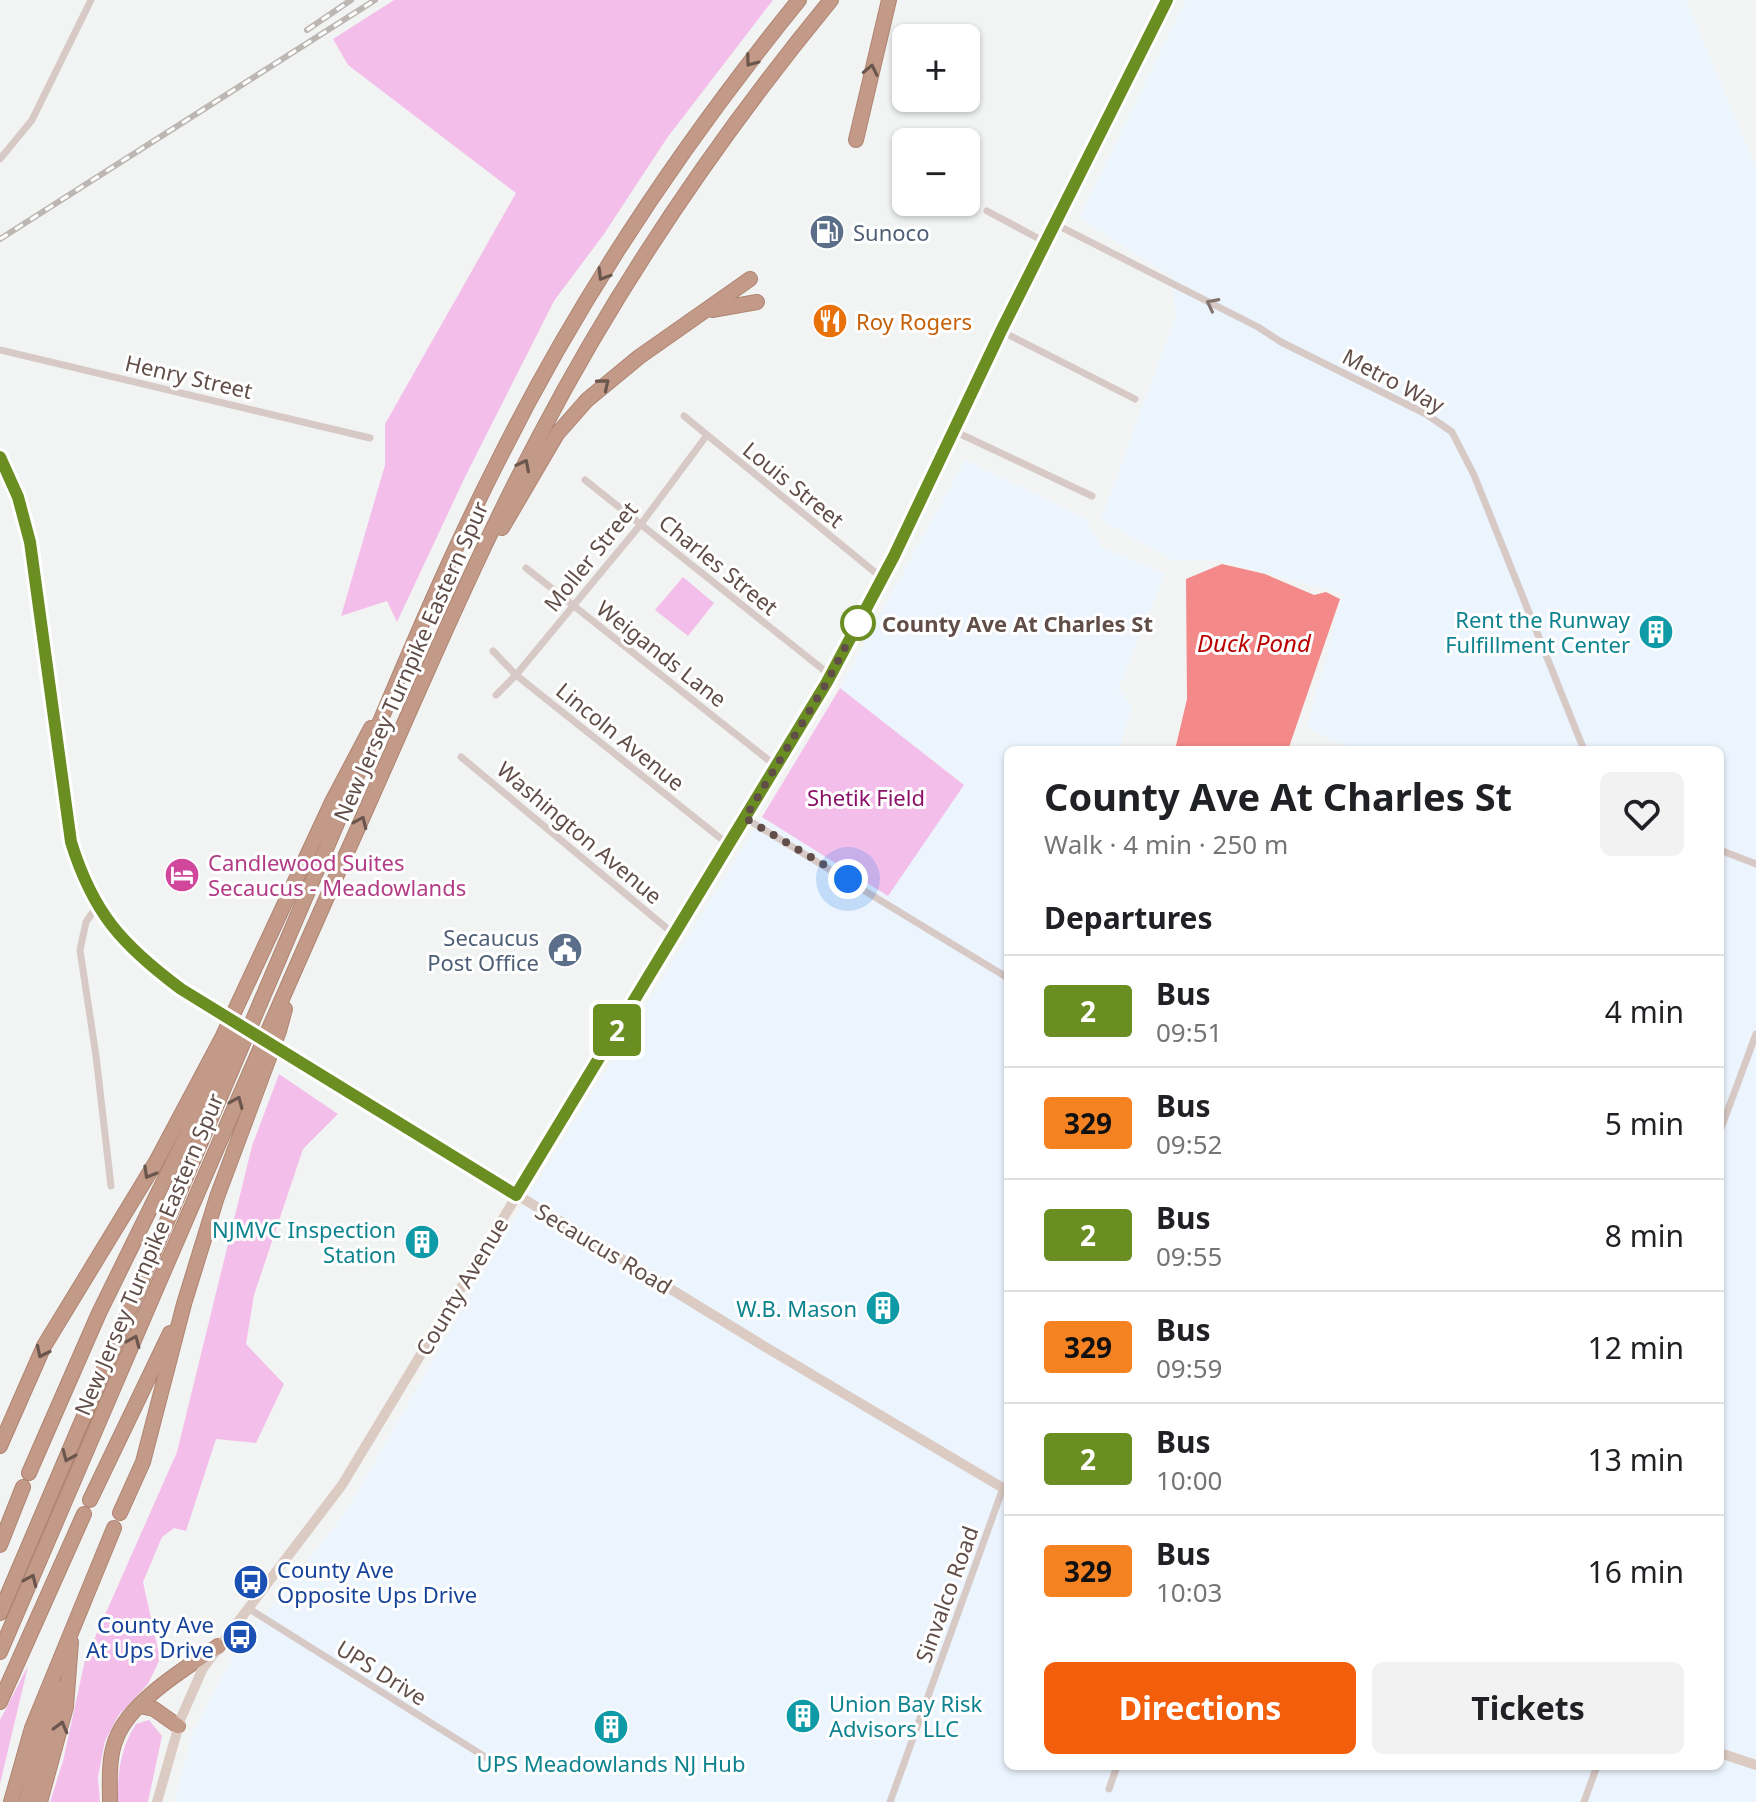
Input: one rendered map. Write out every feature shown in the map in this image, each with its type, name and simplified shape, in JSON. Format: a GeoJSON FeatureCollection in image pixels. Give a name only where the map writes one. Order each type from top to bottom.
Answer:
{"type":"FeatureCollection","features":[{"type":"Feature","properties":{"kind":"highway","name":"New Jersey Turnpike Eastern Spur"},"geometry":{"type":"LineString","coordinates":[[0,1613],[295,921],[488,479],[563,340],[618,250],[683,153],[799,0]]}},
{"type":"Feature","properties":{"kind":"highway","name":"New Jersey Turnpike Eastern Spur"},"geometry":{"type":"LineString","coordinates":[[0,1652],[294,970],[466,586],[541,432],[648,249],[732,126],[831,0]]}},
{"type":"Feature","properties":{"kind":"highway"},"geometry":{"type":"LineString","coordinates":[[856,140],[889,0]]}},
{"type":"Feature","properties":{"kind":"highway"},"geometry":{"type":"LineString","coordinates":[[466,586],[553,441],[572,416],[613,376],[750,279]]}},
{"type":"Feature","properties":{"kind":"highway"},"geometry":{"type":"LineString","coordinates":[[704,312],[757,302]]}},
{"type":"Feature","properties":{"kind":"highway"},"geometry":{"type":"LineString","coordinates":[[0,1446],[44,1346],[156,1162],[214,1053],[359,746],[396,687]]}},
{"type":"Feature","properties":{"kind":"highway"},"geometry":{"type":"LineString","coordinates":[[0,1545],[99,1313],[266,967],[295,921]]}},
{"type":"Feature","properties":{"kind":"highway"},"geometry":{"type":"LineString","coordinates":[[120,1513],[143,1462],[184,1304],[227,1167],[279,1031],[294,970]]}},
{"type":"Feature","properties":{"kind":"highway"},"geometry":{"type":"LineString","coordinates":[[0,1702],[87,1507],[184,1304]]}},
{"type":"Feature","properties":{"kind":"highway"},"geometry":{"type":"LineString","coordinates":[[11,1802],[32,1728],[114,1528]]}},
{"type":"Feature","properties":{"kind":"highway"},"geometry":{"type":"LineString","coordinates":[[26,1802],[72,1628]]}},
{"type":"Feature","properties":{"kind":"highway"},"geometry":{"type":"LineString","coordinates":[[40,1802],[66,1707],[72,1628]]}},
{"type":"Feature","properties":{"kind":"highway"},"geometry":{"type":"LineString","coordinates":[[110,1802],[114,1743],[120,1729],[140,1706],[218,1646]]}},
{"type":"Feature","properties":{"kind":"highway"},"geometry":{"type":"LineString","coordinates":[[140,1706],[154,1709],[178,1726]]}},
{"type":"Feature","properties":{"kind":"main road","name":"County Avenue"},"geometry":{"type":"LineString","coordinates":[[157,1802],[178,1726],[197,1679],[218,1646],[343,1484],[830,675],[882,578],[1001,331],[1167,0]]}},
{"type":"Feature","properties":{"kind":"main road","name":"Secaucus Road"},"geometry":{"type":"LineString","coordinates":[[0,457],[18,497],[30,542],[71,842],[80,871],[97,906],[119,936],[144,962],[205,1004],[516,1195],[1004,1488]]}},
{"type":"Feature","properties":{"kind":"main road"},"geometry":{"type":"LineString","coordinates":[[1724,1754],[1756,1765]]}},
{"type":"Feature","properties":{"kind":"street"},"geometry":{"type":"LineString","coordinates":[[0,159],[32,120],[91,0]]}},
{"type":"Feature","properties":{"kind":"street"},"geometry":{"type":"LineString","coordinates":[[987,211],[1045,242]]}},
{"type":"Feature","properties":{"kind":"street","name":"Metro Way"},"geometry":{"type":"LineString","coordinates":[[1055,224],[1426,414],[1452,432],[1474,475],[1582,746]]}},
{"type":"Feature","properties":{"kind":"street"},"geometry":{"type":"LineString","coordinates":[[1001,331],[1135,399]]}},
{"type":"Feature","properties":{"kind":"street","name":"Henry Street"},"geometry":{"type":"LineString","coordinates":[[0,350],[370,438]]}},
{"type":"Feature","properties":{"kind":"street","name":"Louis Street"},"geometry":{"type":"LineString","coordinates":[[684,416],[882,578]]}},
{"type":"Feature","properties":{"kind":"street"},"geometry":{"type":"LineString","coordinates":[[954,431],[1092,496]]}},
{"type":"Feature","properties":{"kind":"street","name":"Moller Street"},"geometry":{"type":"LineString","coordinates":[[496,695],[641,524],[707,435]]}},
{"type":"Feature","properties":{"kind":"street","name":"Charles Street"},"geometry":{"type":"LineString","coordinates":[[585,480],[830,675]]}},
{"type":"Feature","properties":{"kind":"street","name":"Weigands Lane"},"geometry":{"type":"LineString","coordinates":[[526,568],[776,766]]}},
{"type":"Feature","properties":{"kind":"street","name":"Lincoln Avenue"},"geometry":{"type":"LineString","coordinates":[[493,651],[516,675],[729,845]]}},
{"type":"Feature","properties":{"kind":"street","name":"Washington Avenue"},"geometry":{"type":"LineString","coordinates":[[461,757],[675,935]]}},
{"type":"Feature","properties":{"kind":"street"},"geometry":{"type":"LineString","coordinates":[[745,818],[1004,976]]}},
{"type":"Feature","properties":{"kind":"street"},"geometry":{"type":"LineString","coordinates":[[1724,852],[1756,864]]}},
{"type":"Feature","properties":{"kind":"street"},"geometry":{"type":"LineString","coordinates":[[97,906],[86,922],[80,950],[111,1186]]}},
{"type":"Feature","properties":{"kind":"street"},"geometry":{"type":"LineString","coordinates":[[1724,1120],[1756,1034]]}},
{"type":"Feature","properties":{"kind":"street","name":"Sinvalco Road"},"geometry":{"type":"LineString","coordinates":[[890,1802],[1004,1494]]}},
{"type":"Feature","properties":{"kind":"street","name":"UPS Drive"},"geometry":{"type":"LineString","coordinates":[[248,1608],[498,1765]]}},
{"type":"Feature","properties":{"kind":"street"},"geometry":{"type":"LineString","coordinates":[[1109,1789],[1116,1770]]}},
{"type":"Feature","properties":{"kind":"street"},"geometry":{"type":"LineString","coordinates":[[1584,1802],[1596,1770]]}},
{"type":"Feature","properties":{"kind":"shaded area"},"geometry":{"type":"Polygon","coordinates":[[[1186,0],[1686,0],[1756,168],[1756,1802],[175,1802],[193,1732],[233,1656],[348,1509],[514,1219],[762,817],[888,896],[964,784],[840,688],[965,460],[1086,519],[1101,547],[1165,574],[1118,689],[1132,706],[1120,746],[1004,746],[1004,1770],[1724,1770],[1724,746],[1346,746],[1307,728],[1343,594],[1221,561],[1173,560],[1101,520],[1176,316],[1172,277],[1079,218],[1186,0]]]}},
{"type":"Feature","properties":{"kind":"green space"},"geometry":{"type":"Polygon","coordinates":[[[394,0],[773,0],[667,138],[604,234],[554,301],[466,475],[397,622],[387,601],[341,616],[385,465],[385,424],[516,193],[348,65],[333,39],[394,0]]]}},
{"type":"Feature","properties":{"kind":"green space"},"geometry":{"type":"Polygon","coordinates":[[[683,577],[714,603],[688,636],[655,610],[683,577]]]}},
{"type":"Feature","properties":{"kind":"green space","name":"Shetik Field"},"geometry":{"type":"Polygon","coordinates":[[[840,688],[964,785],[888,896],[762,817],[840,688]]]}},
{"type":"Feature","properties":{"kind":"green space"},"geometry":{"type":"Polygon","coordinates":[[[279,1074],[338,1114],[303,1149],[254,1295],[246,1344],[284,1384],[256,1443],[216,1439],[186,1531],[174,1528],[162,1537],[143,1582],[160,1659],[148,1684],[118,1716],[105,1741],[98,1777],[100,1802],[50,1802],[63,1761],[85,1660],[177,1452],[252,1146],[279,1074]]]}},
{"type":"Feature","properties":{"kind":"green space"},"geometry":{"type":"Polygon","coordinates":[[[28,1666],[0,1784],[0,1720],[28,1666]]]}},
{"type":"Feature","properties":{"kind":"green space"},"geometry":{"type":"Polygon","coordinates":[[[149,1720],[162,1736],[148,1802],[117,1802],[119,1771],[126,1742],[136,1724],[149,1720]]]}},
{"type":"Feature","properties":{"kind":"water","name":"Duck Pond"},"geometry":{"type":"Polygon","coordinates":[[[1222,564],[1265,574],[1314,595],[1326,592],[1340,599],[1289,746],[1176,746],[1187,699],[1186,579],[1222,564]]]}},
{"type":"Feature","properties":{"kind":"railway"},"geometry":{"type":"LineString","coordinates":[[307,30],[351,0]]}},
{"type":"Feature","properties":{"kind":"railway"},"geometry":{"type":"LineString","coordinates":[[0,239],[375,0]]}},
{"type":"Feature","properties":{"kind":"bus line","name":"2"},"geometry":{"type":"LineString","coordinates":[[0,457],[18,497],[30,542],[71,842],[80,871],[97,906],[119,936],[144,962],[181,989],[516,1195],[827,682],[894,556],[1001,331],[1167,0]]}},
{"type":"Feature","properties":{"kind":"place","name":"Sunoco"},"geometry":{"type":"Point","coordinates":[827,232]}},
{"type":"Feature","properties":{"kind":"place","name":"Roy Rogers"},"geometry":{"type":"Point","coordinates":[830,321]}},
{"type":"Feature","properties":{"kind":"place","name":"County Ave At Charles St"},"geometry":{"type":"Point","coordinates":[858,623]}},
{"type":"Feature","properties":{"kind":"place","name":"Rent the Runway Fulfillment Center"},"geometry":{"type":"Point","coordinates":[1656,632]}},
{"type":"Feature","properties":{"kind":"place","name":"Candlewood Suites Secaucus - Meadowlands"},"geometry":{"type":"Point","coordinates":[182,875]}},
{"type":"Feature","properties":{"kind":"place","name":"Secaucus Post Office"},"geometry":{"type":"Point","coordinates":[565,950]}},
{"type":"Feature","properties":{"kind":"place","name":"NJMVC Inspection Station"},"geometry":{"type":"Point","coordinates":[422,1242]}},
{"type":"Feature","properties":{"kind":"place","name":"W.B. Mason"},"geometry":{"type":"Point","coordinates":[883,1308]}},
{"type":"Feature","properties":{"kind":"place","name":"County Ave Opposite Ups Drive"},"geometry":{"type":"Point","coordinates":[251,1582]}},
{"type":"Feature","properties":{"kind":"place","name":"County Ave At Ups Drive"},"geometry":{"type":"Point","coordinates":[240,1637]}},
{"type":"Feature","properties":{"kind":"place","name":"Union Bay Risk Advisors LLC"},"geometry":{"type":"Point","coordinates":[803,1716]}},
{"type":"Feature","properties":{"kind":"place","name":"UPS Meadowlands NJ Hub"},"geometry":{"type":"Point","coordinates":[611,1727]}},
{"type":"Feature","properties":{"kind":"route"},"geometry":{"type":"LineString","coordinates":[[848,879],[745,818],[827,682],[858,623]]}}]}
